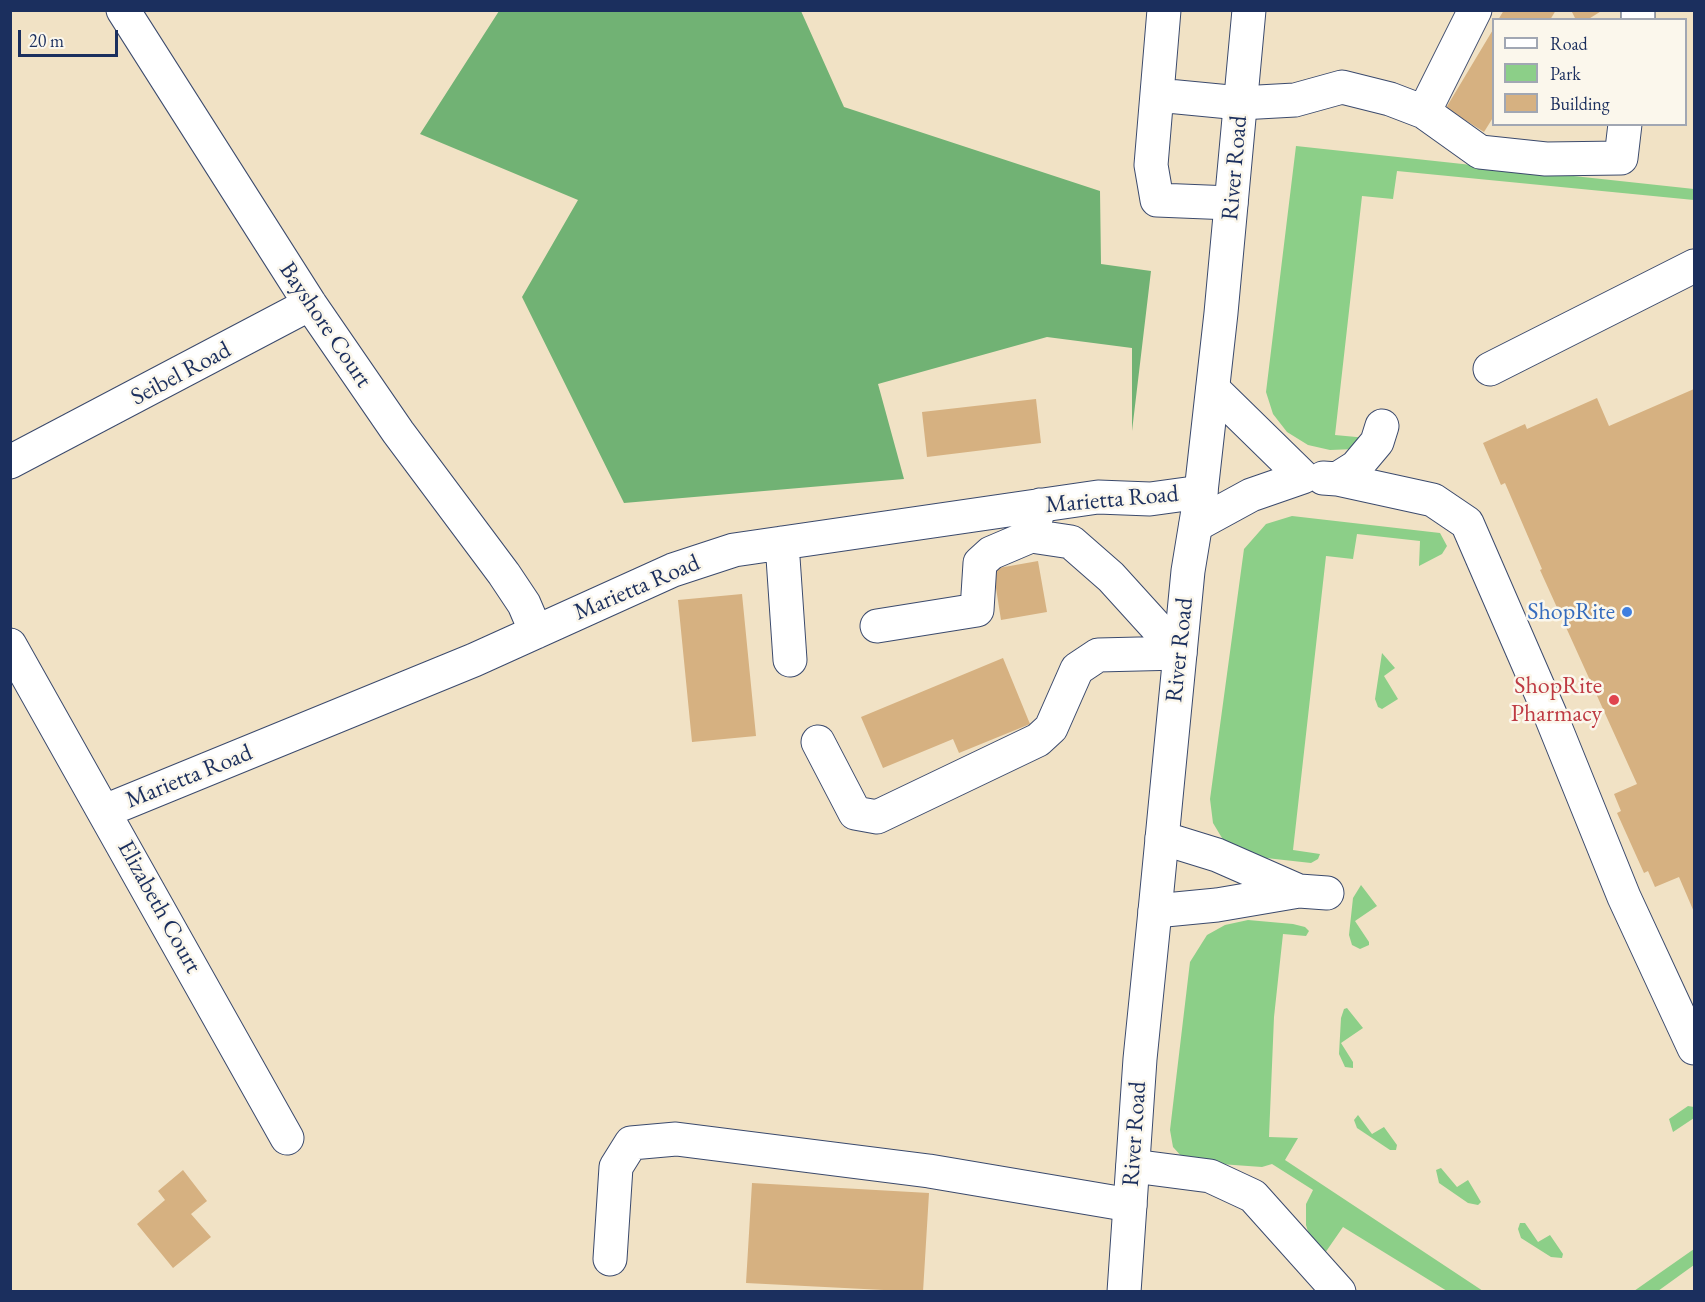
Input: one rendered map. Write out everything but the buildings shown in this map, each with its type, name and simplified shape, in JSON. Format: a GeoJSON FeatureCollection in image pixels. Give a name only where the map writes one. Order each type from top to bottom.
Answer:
{"type":"FeatureCollection","features":[{"type":"Feature","properties":{"kind":"main road","name":"Bayshore Court"},"geometry":{"type":"LineString","coordinates":[[123,10],[310,304],[398,432],[504,574],[524,604],[536,632]]}},
{"type":"Feature","properties":{"kind":"main road"},"geometry":{"type":"LineString","coordinates":[[1164,10],[1150,165],[1156,200],[1232,203]]}},
{"type":"Feature","properties":{"kind":"main road","name":"River Road"},"geometry":{"type":"LineString","coordinates":[[1124,1292],[1155,911],[1180,653],[1188,571],[1201,492],[1213,389],[1249,10]]}},
{"type":"Feature","properties":{"kind":"main road"},"geometry":{"type":"LineString","coordinates":[[1424,112],[1475,10]]}},
{"type":"Feature","properties":{"kind":"main road"},"geometry":{"type":"LineString","coordinates":[[1157,95],[1240,103],[1295,100],[1342,87],[1390,99],[1424,112],[1480,152],[1546,159],[1621,158],[1626,126]]}},
{"type":"Feature","properties":{"kind":"main road"},"geometry":{"type":"LineString","coordinates":[[1490,369],[1695,266]]}},
{"type":"Feature","properties":{"kind":"main road","name":"Seibel Road"},"geometry":{"type":"LineString","coordinates":[[10,462],[310,304]]}},
{"type":"Feature","properties":{"kind":"main road"},"geometry":{"type":"LineString","coordinates":[[1213,389],[1303,477]]}},
{"type":"Feature","properties":{"kind":"main road"},"geometry":{"type":"LineString","coordinates":[[1337,479],[1356,467],[1377,442],[1382,426]]}},
{"type":"Feature","properties":{"kind":"main road"},"geometry":{"type":"LineString","coordinates":[[1196,525],[1251,495],[1303,477],[1337,479],[1432,500],[1467,523],[1550,714],[1624,897],[1695,1048]]}},
{"type":"Feature","properties":{"kind":"main road","name":"Marietta Road"},"geometry":{"type":"LineString","coordinates":[[105,811],[536,632],[673,570],[734,550],[1098,497],[1150,499],[1201,492]]}},
{"type":"Feature","properties":{"kind":"main road"},"geometry":{"type":"LineString","coordinates":[[1031,537],[1040,505]]}},
{"type":"Feature","properties":{"kind":"main road"},"geometry":{"type":"LineString","coordinates":[[877,626],[977,610],[980,563],[991,553],[1031,537],[1071,542],[1111,577],[1180,653]]}},
{"type":"Feature","properties":{"kind":"main road"},"geometry":{"type":"LineString","coordinates":[[782,543],[790,660]]}},
{"type":"Feature","properties":{"kind":"main road","name":"Elizabeth Court"},"geometry":{"type":"LineString","coordinates":[[10,645],[287,1138]]}},
{"type":"Feature","properties":{"kind":"main road"},"geometry":{"type":"LineString","coordinates":[[818,742],[855,813],[877,817],[1038,740],[1051,728],[1077,669],[1098,655],[1180,653]]}},
{"type":"Feature","properties":{"kind":"main road"},"geometry":{"type":"LineString","coordinates":[[1155,911],[1313,892],[1217,855],[1162,838]]}},
{"type":"Feature","properties":{"kind":"main road"},"geometry":{"type":"LineString","coordinates":[[610,1259],[616,1167],[631,1143],[687,1140],[928,1171],[1130,1205]]}},
{"type":"Feature","properties":{"kind":"main road"},"geometry":{"type":"LineString","coordinates":[[1133,1167],[1210,1176],[1253,1196],[1340,1292]]}},
{"type":"Feature","properties":{"kind":"green space"},"geometry":{"type":"Polygon","coordinates":[[[499,11],[801,11],[844,107],[1100,191],[1101,264],[1151,271],[1132,431],[1132,348],[1047,337],[878,384],[904,479],[624,503],[522,297],[578,200],[420,134],[499,11]]]}},
{"type":"Feature","properties":{"kind":"green space"},"geometry":{"type":"Polygon","coordinates":[[[1296,146],[1694,189],[1694,200],[1397,171],[1393,199],[1362,196],[1335,435],[1367,438],[1355,449],[1330,450],[1308,445],[1287,432],[1273,414],[1266,392],[1296,146]]]}},
{"type":"Feature","properties":{"kind":"green space"},"geometry":{"type":"Polygon","coordinates":[[[1292,516],[1440,533],[1447,546],[1442,554],[1419,566],[1420,541],[1357,534],[1353,559],[1326,556],[1293,850],[1320,854],[1318,859],[1311,863],[1248,856],[1225,843],[1213,823],[1210,799],[1244,549],[1266,524],[1292,516]]]}},
{"type":"Feature","properties":{"kind":"green space"},"geometry":{"type":"Polygon","coordinates":[[[1382,653],[1395,668],[1384,676],[1398,699],[1382,709],[1378,707],[1375,699],[1382,653]]]}},
{"type":"Feature","properties":{"kind":"green space"},"geometry":{"type":"Polygon","coordinates":[[[1361,885],[1377,906],[1355,921],[1369,942],[1369,945],[1360,949],[1352,945],[1349,935],[1353,898],[1361,885]]]}},
{"type":"Feature","properties":{"kind":"green space"},"geometry":{"type":"Polygon","coordinates":[[[1248,920],[1293,924],[1305,927],[1309,931],[1306,936],[1283,934],[1274,1017],[1269,1137],[1298,1138],[1285,1160],[1483,1291],[1447,1291],[1343,1227],[1325,1253],[1309,1235],[1306,1225],[1306,1204],[1313,1190],[1272,1164],[1262,1167],[1192,1162],[1183,1158],[1173,1147],[1170,1130],[1190,962],[1207,935],[1225,925],[1248,920]]]}},
{"type":"Feature","properties":{"kind":"green space"},"geometry":{"type":"Polygon","coordinates":[[[1347,1008],[1363,1028],[1341,1043],[1353,1062],[1353,1068],[1345,1067],[1339,1054],[1341,1018],[1344,1009],[1347,1008]]]}},
{"type":"Feature","properties":{"kind":"green space"},"geometry":{"type":"Polygon","coordinates":[[[1688,1106],[1694,1107],[1694,1118],[1673,1132],[1669,1119],[1688,1106]]]}},
{"type":"Feature","properties":{"kind":"green space"},"geometry":{"type":"Polygon","coordinates":[[[1358,1115],[1372,1134],[1384,1127],[1397,1145],[1396,1150],[1390,1150],[1357,1128],[1354,1120],[1358,1115]]]}},
{"type":"Feature","properties":{"kind":"green space"},"geometry":{"type":"Polygon","coordinates":[[[1441,1168],[1457,1187],[1468,1180],[1481,1202],[1478,1205],[1468,1203],[1439,1183],[1436,1170],[1441,1168]]]}},
{"type":"Feature","properties":{"kind":"green space"},"geometry":{"type":"Polygon","coordinates":[[[1520,1223],[1525,1223],[1538,1242],[1550,1235],[1563,1254],[1562,1258],[1551,1257],[1521,1238],[1518,1229],[1520,1223]]]}},
{"type":"Feature","properties":{"kind":"green space"},"geometry":{"type":"Polygon","coordinates":[[[1694,1249],[1694,1265],[1658,1291],[1634,1291],[1694,1249]]]}},
{"type":"Feature","properties":{"kind":"place","name":"ShopRite"},"geometry":{"type":"Point","coordinates":[1627,612]}},
{"type":"Feature","properties":{"kind":"place","name":"ShopRite Pharmacy"},"geometry":{"type":"Point","coordinates":[1614,700]}}]}
